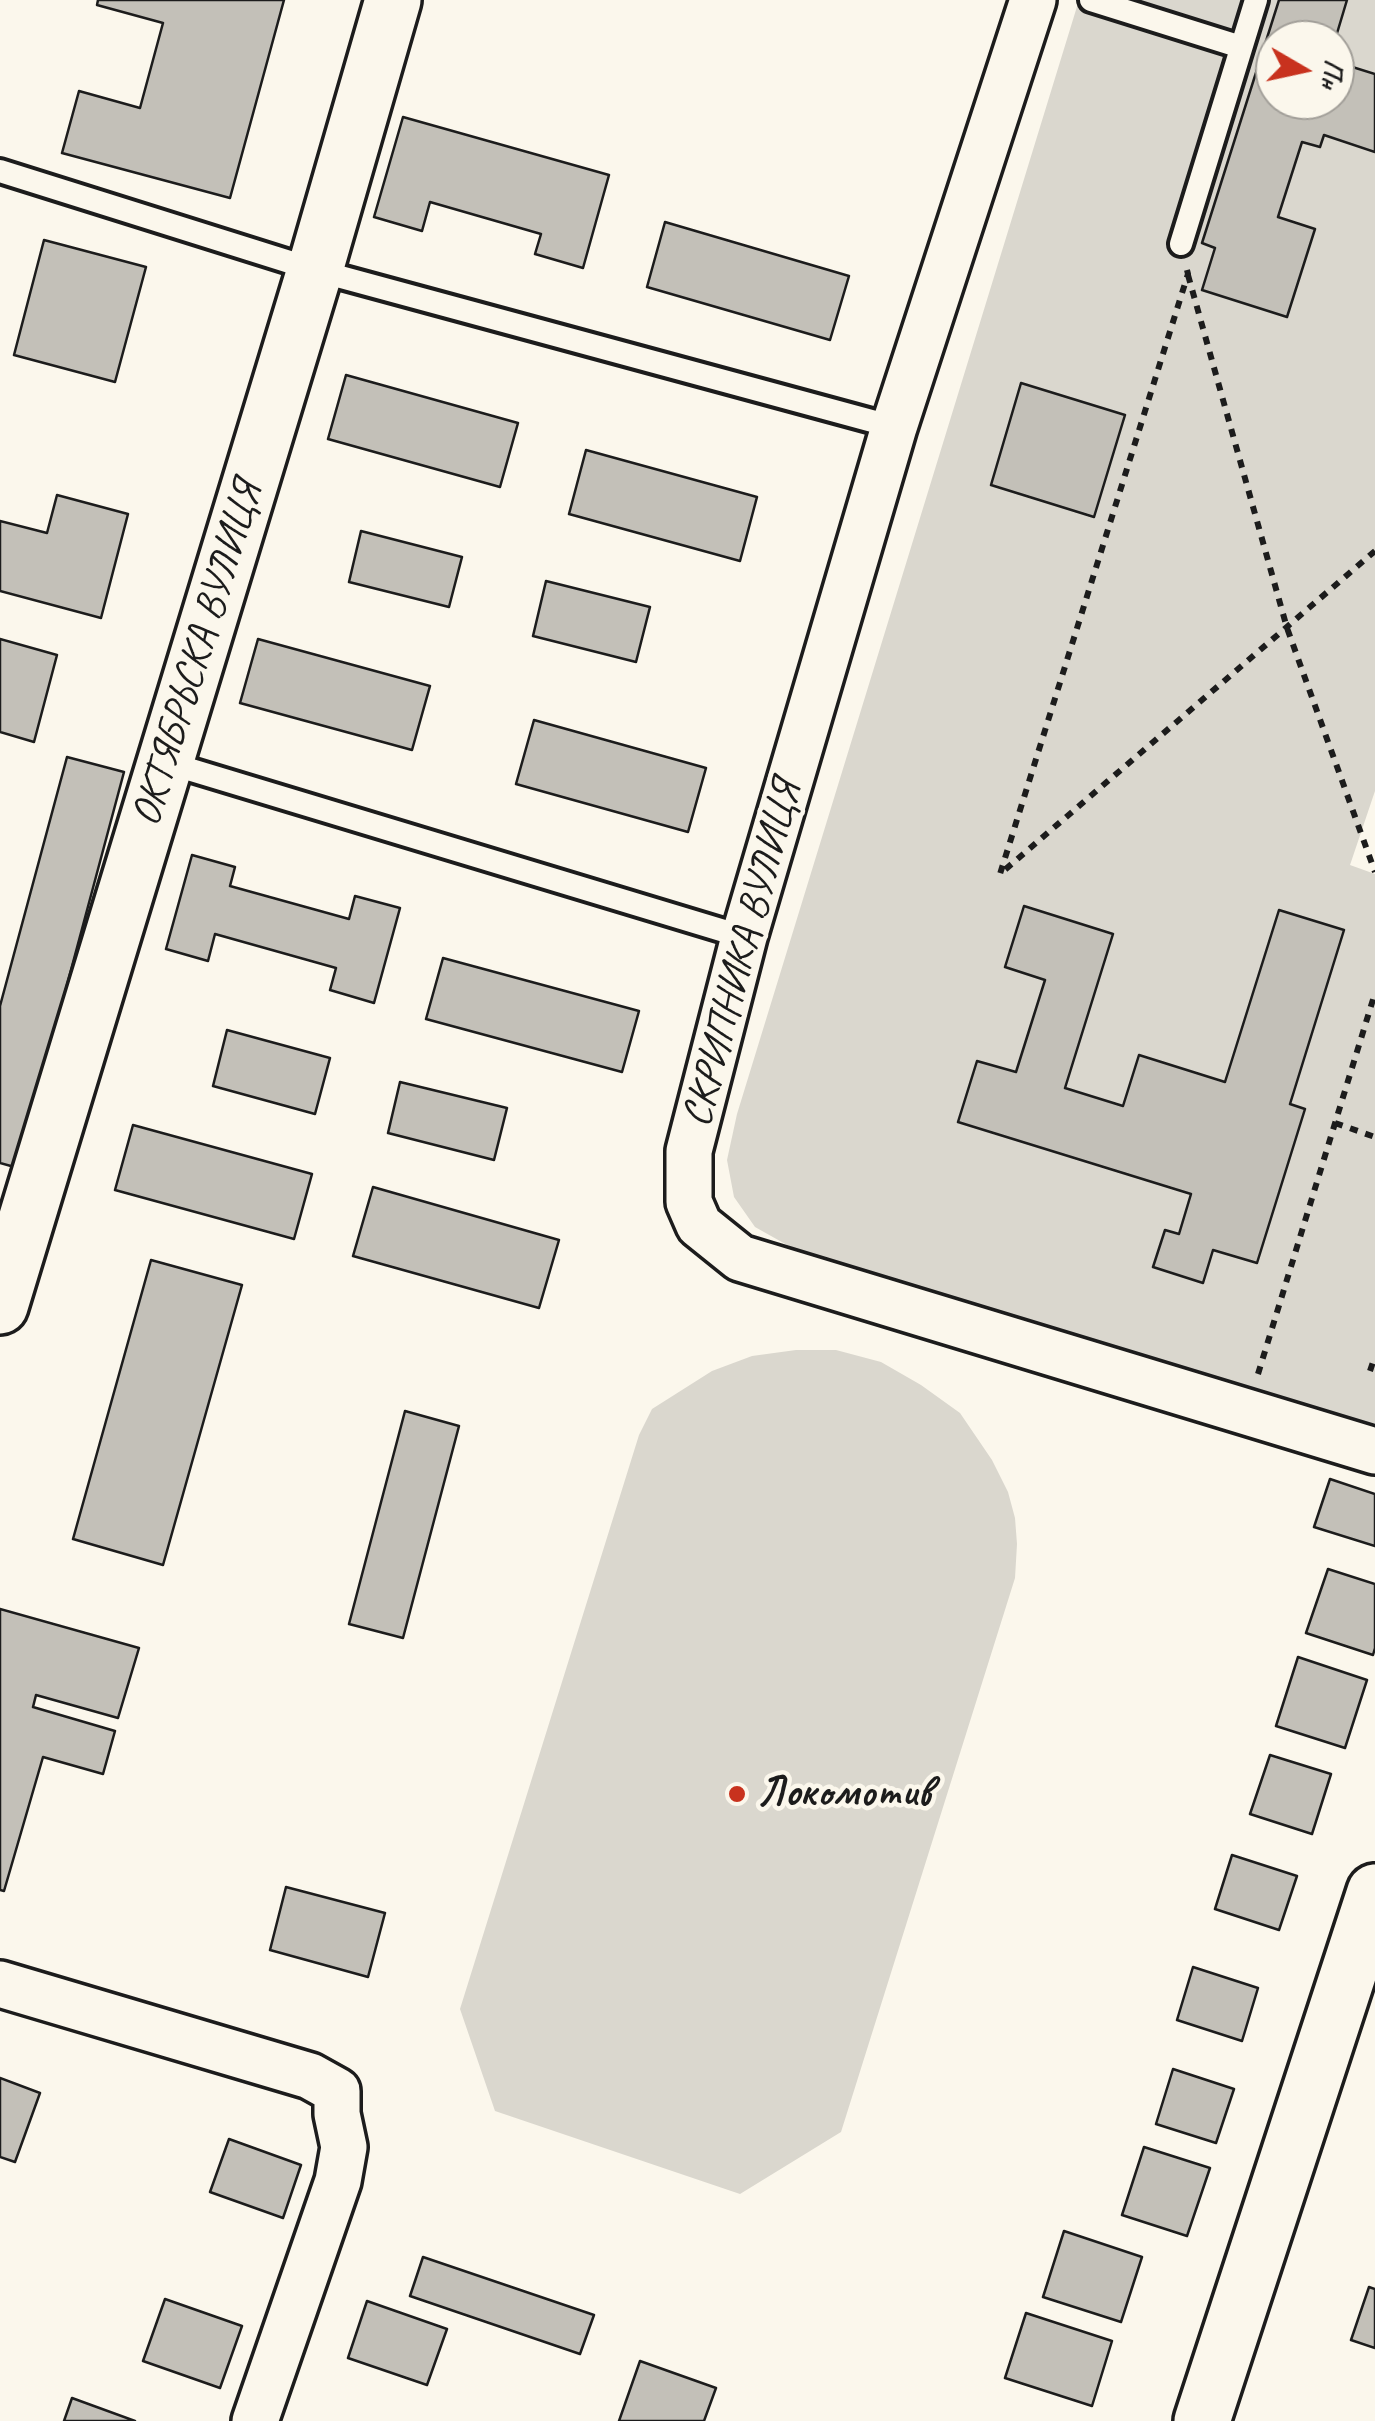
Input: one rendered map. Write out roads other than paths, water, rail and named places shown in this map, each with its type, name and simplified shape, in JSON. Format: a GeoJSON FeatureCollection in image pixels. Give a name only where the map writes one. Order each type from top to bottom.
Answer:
{"type":"FeatureCollection","features":[{"type":"Feature","properties":{"kind":"main road","name":"ОКТЯБРЬСКА ВУЛИЦЯ"},"geometry":{"type":"LineString","coordinates":[[0,1306],[393,0]]}},
{"type":"Feature","properties":{"kind":"main road"},"geometry":{"type":"LineString","coordinates":[[1202,2421],[1375,1892]]}},
{"type":"Feature","properties":{"kind":"street","name":"СКРИПНИКА ВУЛИЦЯ"},"geometry":{"type":"LineString","coordinates":[[1033,0],[894,427],[744,937],[689,1152],[689,1202],[699,1225],[740,1258],[1375,1452]]}},
{"type":"Feature","properties":{"kind":"street"},"geometry":{"type":"LineString","coordinates":[[0,1984],[310,2076],[337,2091],[344,2147],[338,2181],[255,2421]]}},
{"type":"Feature","properties":{"kind":"lane"},"geometry":{"type":"LineString","coordinates":[[1091,0],[1241,47]]}},
{"type":"Feature","properties":{"kind":"lane"},"geometry":{"type":"LineString","coordinates":[[1181,244],[1256,0]]}},
{"type":"Feature","properties":{"kind":"lane"},"geometry":{"type":"LineString","coordinates":[[0,171],[314,270],[894,427]]}},
{"type":"Feature","properties":{"kind":"lane"},"geometry":{"type":"LineString","coordinates":[[165,762],[744,937]]}},
{"type":"Feature","properties":{"kind":"place","name":"Локомотив"},"geometry":{"type":"Point","coordinates":[737,1794]}}]}
